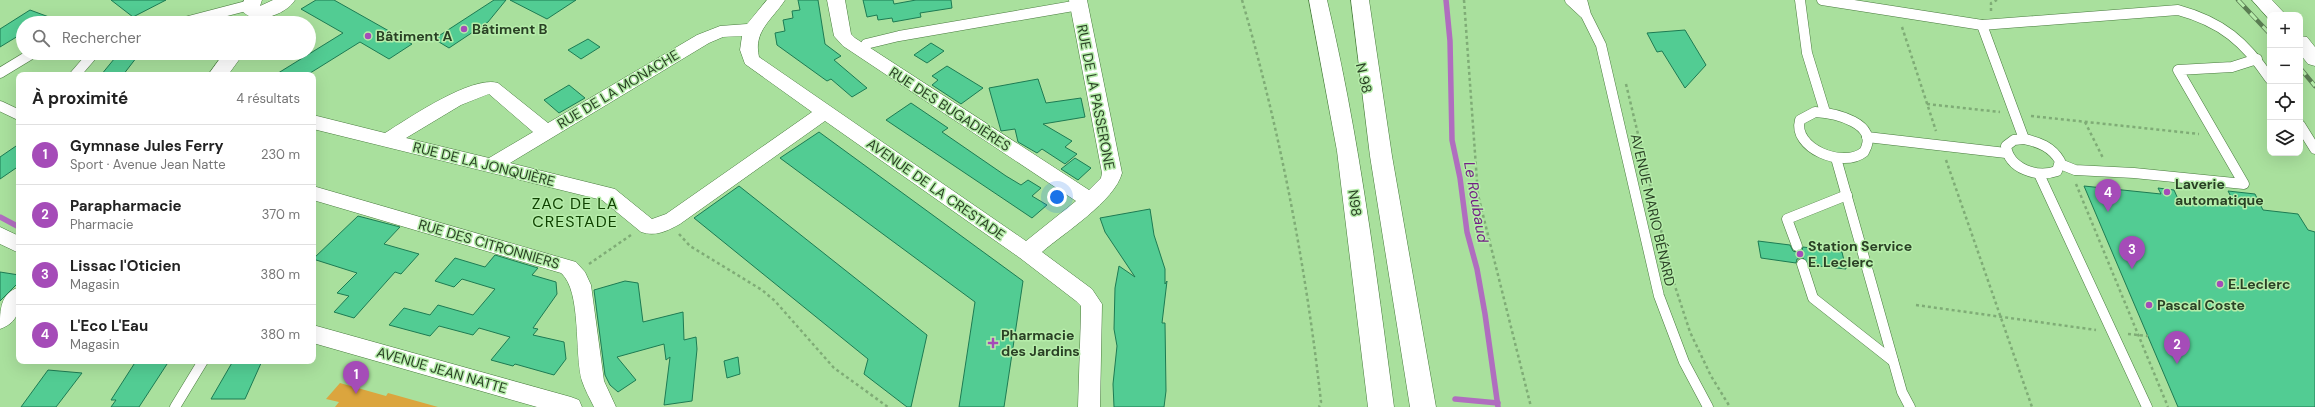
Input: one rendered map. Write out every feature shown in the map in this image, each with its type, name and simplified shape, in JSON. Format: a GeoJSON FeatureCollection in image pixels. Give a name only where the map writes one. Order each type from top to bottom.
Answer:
{"type":"FeatureCollection","features":[{"type":"Feature","properties":{"kind":"main road"},"geometry":{"type":"LineString","coordinates":[[254,10],[271,9],[286,0]]}},
{"type":"Feature","properties":{"kind":"main road","name":"N98"},"geometry":{"type":"LineString","coordinates":[[1318,0],[1328,40],[1355,199],[1381,407]]}},
{"type":"Feature","properties":{"kind":"main road","name":"N 98"},"geometry":{"type":"LineString","coordinates":[[1346,0],[1382,156]]}},
{"type":"Feature","properties":{"kind":"main road"},"geometry":{"type":"LineString","coordinates":[[1360,0],[1382,156],[1423,407]]}},
{"type":"Feature","properties":{"kind":"main road"},"geometry":{"type":"LineString","coordinates":[[2261,0],[2273,12]]}},
{"type":"Feature","properties":{"kind":"main road"},"geometry":{"type":"LineString","coordinates":[[2303,45],[2315,59]]}},
{"type":"Feature","properties":{"kind":"main road"},"geometry":{"type":"LineString","coordinates":[[220,72],[229,60]]}},
{"type":"Feature","properties":{"kind":"main road"},"geometry":{"type":"LineString","coordinates":[[0,319],[16,300]]}},
{"type":"Feature","properties":{"kind":"street","name":"AVENUE DE LA CRESTADE"},"geometry":{"type":"LineString","coordinates":[[776,0],[752,29],[747,48],[751,60],[1027,252],[1078,289],[1091,304],[1089,407]]}},
{"type":"Feature","properties":{"kind":"street","name":"RUE DES BUGADIÈRES"},"geometry":{"type":"LineString","coordinates":[[836,0],[843,36],[849,42],[1090,201]]}},
{"type":"Feature","properties":{"kind":"street","name":"RUE DE LA PASSERONE"},"geometry":{"type":"LineString","coordinates":[[1027,252],[1090,201],[1110,182],[1112,173],[1079,3]]}},
{"type":"Feature","properties":{"kind":"street","name":"RUE DE LA MONACHE"},"geometry":{"type":"LineString","coordinates":[[490,166],[703,38],[720,32],[752,29]]}},
{"type":"Feature","properties":{"kind":"street"},"geometry":{"type":"LineString","coordinates":[[386,141],[466,95],[486,87],[492,87],[546,132]]}},
{"type":"Feature","properties":{"kind":"street"},"geometry":{"type":"LineString","coordinates":[[645,226],[660,226],[673,219],[825,112]]}},
{"type":"Feature","properties":{"kind":"street","name":"RUE DE LA JONQUIÈRE"},"geometry":{"type":"LineString","coordinates":[[316,123],[608,194],[645,226]]}},
{"type":"Feature","properties":{"kind":"street","name":"RUE DES CITRONNIERS"},"geometry":{"type":"LineString","coordinates":[[316,194],[530,257],[563,264],[576,274],[583,296],[593,381],[605,407]]}},
{"type":"Feature","properties":{"kind":"street"},"geometry":{"type":"LineString","coordinates":[[0,235],[16,243]]}},
{"type":"Feature","properties":{"kind":"street","name":"AVENUE JEAN NATTE"},"geometry":{"type":"LineString","coordinates":[[316,335],[571,407]]}},
{"type":"Feature","properties":{"kind":"lane","name":"AVENUE MARIO BÉNARD"},"geometry":{"type":"LineString","coordinates":[[1570,0],[1586,15]]}},
{"type":"Feature","properties":{"kind":"lane","name":"AVENUE MARIO BÉNARD"},"geometry":{"type":"LineString","coordinates":[[1582,0],[1586,15],[1601,45],[1658,296],[1684,362],[1708,407]]}},
{"type":"Feature","properties":{"kind":"lane"},"geometry":{"type":"LineString","coordinates":[[1800,0],[1807,53],[1825,112]]}},
{"type":"Feature","properties":{"kind":"lane"},"geometry":{"type":"LineString","coordinates":[[1822,0],[1982,25],[2178,10],[2210,19],[2234,34],[2257,59],[2267,74]]}},
{"type":"Feature","properties":{"kind":"lane"},"geometry":{"type":"LineString","coordinates":[[866,44],[899,36],[1079,3]]}},
{"type":"Feature","properties":{"kind":"lane"},"geometry":{"type":"LineString","coordinates":[[220,16],[254,10]]}},
{"type":"Feature","properties":{"kind":"lane"},"geometry":{"type":"LineString","coordinates":[[1982,25],[2024,139]]}},
{"type":"Feature","properties":{"kind":"lane"},"geometry":{"type":"LineString","coordinates":[[2060,164],[2075,170],[2134,173],[2244,184],[2178,70],[2232,67],[2257,59]]}},
{"type":"Feature","properties":{"kind":"lane"},"geometry":{"type":"LineString","coordinates":[[0,73],[21,60]]}},
{"type":"Feature","properties":{"kind":"lane"},"geometry":{"type":"LineString","coordinates":[[78,72],[88,60]]}},
{"type":"Feature","properties":{"kind":"lane"},"geometry":{"type":"LineString","coordinates":[[0,106],[16,114]]}},
{"type":"Feature","properties":{"kind":"lane"},"geometry":{"type":"LineString","coordinates":[[1825,112],[1847,118],[1856,124],[1867,137],[1867,146],[1864,152],[1857,156],[1836,158],[1814,149],[1800,134],[1798,127],[1800,120],[1806,115],[1825,112]]}},
{"type":"Feature","properties":{"kind":"lane"},"geometry":{"type":"LineString","coordinates":[[2303,130],[2315,148]]}},
{"type":"Feature","properties":{"kind":"lane"},"geometry":{"type":"LineString","coordinates":[[1867,137],[2006,153],[2016,165],[2039,174],[2055,172],[2059,168],[2060,164],[2056,154],[2049,148],[2036,142],[2024,139],[2014,140],[2008,144],[2006,153]]}},
{"type":"Feature","properties":{"kind":"lane"},"geometry":{"type":"LineString","coordinates":[[1836,158],[1902,392],[1910,407]]}},
{"type":"Feature","properties":{"kind":"lane"},"geometry":{"type":"LineString","coordinates":[[2039,174],[2082,262],[2111,332],[2147,407]]}},
{"type":"Feature","properties":{"kind":"lane"},"geometry":{"type":"LineString","coordinates":[[1797,246],[1787,219],[1847,195]]}},
{"type":"Feature","properties":{"kind":"lane"},"geometry":{"type":"LineString","coordinates":[[1802,264],[1813,298],[1878,351],[1893,361]]}},
{"type":"Feature","properties":{"kind":"lane"},"geometry":{"type":"LineString","coordinates":[[175,407],[201,364]]}},
{"type":"Feature","properties":{"kind":"path"},"geometry":{"type":"LineString","coordinates":[[1242,0],[1253,38],[1289,192],[1314,339],[1321,402],[1319,407]]}},
{"type":"Feature","properties":{"kind":"path"},"geometry":{"type":"LineString","coordinates":[[1464,0],[1478,195],[1530,407]]}},
{"type":"Feature","properties":{"kind":"path"},"geometry":{"type":"LineString","coordinates":[[1898,12],[1941,146],[2032,407]]}},
{"type":"Feature","properties":{"kind":"path"},"geometry":{"type":"LineString","coordinates":[[1626,83],[1673,280],[1690,332],[1711,376],[1730,407]]}},
{"type":"Feature","properties":{"kind":"path"},"geometry":{"type":"LineString","coordinates":[[1927,104],[2217,137]]}},
{"type":"Feature","properties":{"kind":"path"},"geometry":{"type":"LineString","coordinates":[[2085,122],[2106,164],[2105,171]]}},
{"type":"Feature","properties":{"kind":"path"},"geometry":{"type":"LineString","coordinates":[[2082,183],[2076,184],[2136,335],[2168,407]]}},
{"type":"Feature","properties":{"kind":"path"},"geometry":{"type":"LineString","coordinates":[[673,219],[678,233],[690,246],[762,290],[782,309],[834,368],[888,407]]}},
{"type":"Feature","properties":{"kind":"path"},"geometry":{"type":"LineString","coordinates":[[576,274],[645,226]]}},
{"type":"Feature","properties":{"kind":"path"},"geometry":{"type":"LineString","coordinates":[[1916,305],[2000,318],[2148,336]]}},
{"type":"Feature","properties":{"kind":"shaded area"},"geometry":{"type":"Polygon","coordinates":[[[340,383],[386,396],[388,393],[438,407],[335,407],[339,402],[326,399],[340,383]]]}},
{"type":"Feature","properties":{"kind":"building"},"geometry":{"type":"Polygon","coordinates":[[[111,0],[166,0],[135,16],[132,16],[111,0]]]}},
{"type":"Feature","properties":{"kind":"building","name":"Bâtiment A"},"geometry":{"type":"Polygon","coordinates":[[[316,0],[334,0],[412,44],[389,59],[360,42],[312,72],[280,72],[299,60],[316,60],[316,50],[343,33],[316,18],[316,16],[301,9],[316,0]]]}},
{"type":"Feature","properties":{"kind":"building"},"geometry":{"type":"Polygon","coordinates":[[[494,0],[506,0],[488,22],[449,48],[434,39],[494,0]]]}},
{"type":"Feature","properties":{"kind":"building"},"geometry":{"type":"Polygon","coordinates":[[[510,0],[576,0],[547,19],[510,0]]]}},
{"type":"Feature","properties":{"kind":"building"},"geometry":{"type":"Polygon","coordinates":[[[798,0],[818,0],[825,44],[841,56],[834,60],[867,88],[852,97],[831,79],[827,81],[777,45],[775,33],[785,31],[783,20],[793,18],[792,11],[800,10],[798,0]]]}},
{"type":"Feature","properties":{"kind":"building"},"geometry":{"type":"Polygon","coordinates":[[[863,0],[893,0],[894,4],[916,0],[951,0],[952,8],[920,13],[921,17],[893,22],[892,18],[878,20],[877,15],[867,17],[863,0]]]}},
{"type":"Feature","properties":{"kind":"building"},"geometry":{"type":"Polygon","coordinates":[[[30,10],[46,16],[21,16],[30,10]]]}},
{"type":"Feature","properties":{"kind":"building"},"geometry":{"type":"Polygon","coordinates":[[[16,19],[16,37],[0,47],[0,29],[16,19]]]}},
{"type":"Feature","properties":{"kind":"building"},"geometry":{"type":"Polygon","coordinates":[[[1685,30],[1706,65],[1685,88],[1662,51],[1657,52],[1647,33],[1685,30]]]}},
{"type":"Feature","properties":{"kind":"building"},"geometry":{"type":"Polygon","coordinates":[[[588,39],[600,47],[581,59],[568,50],[588,39]]]}},
{"type":"Feature","properties":{"kind":"building"},"geometry":{"type":"Polygon","coordinates":[[[931,43],[944,51],[927,63],[914,55],[931,43]]]}},
{"type":"Feature","properties":{"kind":"building"},"geometry":{"type":"Polygon","coordinates":[[[113,60],[135,60],[125,72],[103,72],[113,60]]]}},
{"type":"Feature","properties":{"kind":"building"},"geometry":{"type":"Polygon","coordinates":[[[947,66],[983,88],[961,104],[932,85],[938,80],[932,76],[947,66]]]}},
{"type":"Feature","properties":{"kind":"building"},"geometry":{"type":"Polygon","coordinates":[[[1038,79],[1046,103],[1081,98],[1085,117],[1043,124],[1072,141],[1065,147],[1077,154],[1065,164],[1042,149],[1037,153],[1018,142],[1015,129],[1001,131],[989,88],[1038,79]]]}},
{"type":"Feature","properties":{"kind":"building"},"geometry":{"type":"Polygon","coordinates":[[[569,85],[585,98],[559,113],[544,100],[569,85]]]}},
{"type":"Feature","properties":{"kind":"building"},"geometry":{"type":"Polygon","coordinates":[[[911,103],[948,128],[942,132],[1006,176],[1021,185],[1028,180],[1041,188],[1032,196],[1047,205],[1032,218],[886,120],[911,103]]]}},
{"type":"Feature","properties":{"kind":"building"},"geometry":{"type":"Polygon","coordinates":[[[819,132],[1023,281],[1004,407],[959,407],[975,302],[780,158],[819,132]]]}},
{"type":"Feature","properties":{"kind":"building"},"geometry":{"type":"Polygon","coordinates":[[[16,146],[16,168],[0,179],[0,157],[16,146]]]}},
{"type":"Feature","properties":{"kind":"building"},"geometry":{"type":"Polygon","coordinates":[[[1075,158],[1091,168],[1078,180],[1061,169],[1075,158]]]}},
{"type":"Feature","properties":{"kind":"building"},"geometry":{"type":"Polygon","coordinates":[[[739,186],[927,335],[911,407],[907,407],[864,374],[868,359],[694,218],[739,186]]]}},
{"type":"Feature","properties":{"kind":"building","name":"E.Leclerc"},"geometry":{"type":"Polygon","coordinates":[[[2084,186],[2161,194],[2158,188],[2174,190],[2178,199],[2236,206],[2228,191],[2255,194],[2263,210],[2298,214],[2308,230],[2315,232],[2315,407],[2178,407],[2084,186]]]}},
{"type":"Feature","properties":{"kind":"building"},"geometry":{"type":"Polygon","coordinates":[[[1150,209],[1154,235],[1165,269],[1165,284],[1167,281],[1162,323],[1165,323],[1166,391],[1164,407],[1114,407],[1113,384],[1117,346],[1114,329],[1115,288],[1119,266],[1135,277],[1105,232],[1100,218],[1150,209]]]}},
{"type":"Feature","properties":{"kind":"building"},"geometry":{"type":"Polygon","coordinates":[[[358,216],[400,227],[384,244],[419,254],[401,274],[395,272],[354,318],[334,312],[349,296],[337,293],[357,273],[316,260],[316,256],[358,216]]]}},
{"type":"Feature","properties":{"kind":"building"},"geometry":{"type":"Polygon","coordinates":[[[1758,241],[1790,245],[1793,251],[1796,252],[1802,250],[1803,247],[1842,252],[1846,269],[1809,265],[1803,258],[1797,259],[1796,263],[1761,258],[1758,241]]]}},
{"type":"Feature","properties":{"kind":"building"},"geometry":{"type":"Polygon","coordinates":[[[495,255],[538,268],[532,275],[556,282],[557,294],[533,328],[538,329],[533,335],[564,342],[566,359],[554,375],[515,364],[513,366],[491,360],[510,337],[479,328],[473,335],[439,326],[430,336],[389,325],[404,308],[430,315],[438,305],[473,315],[495,289],[462,279],[454,287],[435,281],[455,258],[485,267],[495,255]]]}},
{"type":"Feature","properties":{"kind":"building"},"geometry":{"type":"Polygon","coordinates":[[[0,272],[16,275],[16,285],[0,301],[0,272]]]}},
{"type":"Feature","properties":{"kind":"building"},"geometry":{"type":"Polygon","coordinates":[[[625,281],[638,283],[643,322],[683,312],[684,340],[696,337],[697,349],[692,401],[664,405],[670,357],[666,360],[664,344],[617,357],[636,380],[618,392],[610,385],[605,375],[594,290],[625,281]]]}},
{"type":"Feature","properties":{"kind":"building"},"geometry":{"type":"Polygon","coordinates":[[[738,357],[740,374],[727,378],[724,361],[738,357]]]}},
{"type":"Feature","properties":{"kind":"building"},"geometry":{"type":"Polygon","coordinates":[[[134,364],[167,364],[139,407],[111,407],[116,400],[111,400],[134,364]]]}},
{"type":"Feature","properties":{"kind":"building"},"geometry":{"type":"Polygon","coordinates":[[[231,364],[261,364],[245,399],[211,399],[231,364]]]}},
{"type":"Feature","properties":{"kind":"building"},"geometry":{"type":"Polygon","coordinates":[[[48,370],[82,373],[56,407],[21,407],[48,370]]]}},
{"type":"Feature","properties":{"kind":"waterway","name":"Le Roubaud"},"geometry":{"type":"LineString","coordinates":[[1446,0],[1450,41],[1452,140],[1460,178],[1467,232],[1477,269],[1485,314],[1497,403]]}},
{"type":"Feature","properties":{"kind":"waterway"},"geometry":{"type":"LineString","coordinates":[[0,217],[16,225]]}},
{"type":"Feature","properties":{"kind":"waterway"},"geometry":{"type":"LineString","coordinates":[[1455,399],[1497,403]]}},
{"type":"Feature","properties":{"kind":"waterway","name":"Le Roubaud"},"geometry":{"type":"LineString","coordinates":[[1497,403],[1498,407]]}},
{"type":"Feature","properties":{"kind":"railway"},"geometry":{"type":"LineString","coordinates":[[2238,0],[2267,31]]}},
{"type":"Feature","properties":{"kind":"railway"},"geometry":{"type":"LineString","coordinates":[[2303,72],[2315,86]]}},
{"type":"Feature","properties":{"kind":"place","name":"Bâtiment B"},"geometry":{"type":"Point","coordinates":[464,29]}},
{"type":"Feature","properties":{"kind":"place","name":"Bâtiment A"},"geometry":{"type":"Point","coordinates":[368,36]}},
{"type":"Feature","properties":{"kind":"place","name":"Laverie automatique"},"geometry":{"type":"Point","coordinates":[2167,192]}},
{"type":"Feature","properties":{"kind":"place","name":"L'Eco L'Eau"},"geometry":{"type":"Point","coordinates":[2108,212]}},
{"type":"Feature","properties":{"kind":"place","name":"Station Service E. Leclerc"},"geometry":{"type":"Point","coordinates":[1800,254]}},
{"type":"Feature","properties":{"kind":"place","name":"Lissac l'Oticien"},"geometry":{"type":"Point","coordinates":[2132,269]}},
{"type":"Feature","properties":{"kind":"place","name":"E.Leclerc"},"geometry":{"type":"Point","coordinates":[2220,284]}},
{"type":"Feature","properties":{"kind":"place","name":"Pascal Coste"},"geometry":{"type":"Point","coordinates":[2149,305]}},
{"type":"Feature","properties":{"kind":"place","name":"Pharmacie des Jardins"},"geometry":{"type":"Point","coordinates":[993,343]}},
{"type":"Feature","properties":{"kind":"place","name":"Parapharmacie"},"geometry":{"type":"Point","coordinates":[2177,364]}},
{"type":"Feature","properties":{"kind":"place","name":"Gymnase Jules Ferry"},"geometry":{"type":"Point","coordinates":[356,394]}},
{"type":"Feature","properties":{"kind":"district","name":"ZAC DE LA CRESTADE"},"geometry":{"type":"Point","coordinates":[575,212]}}]}
